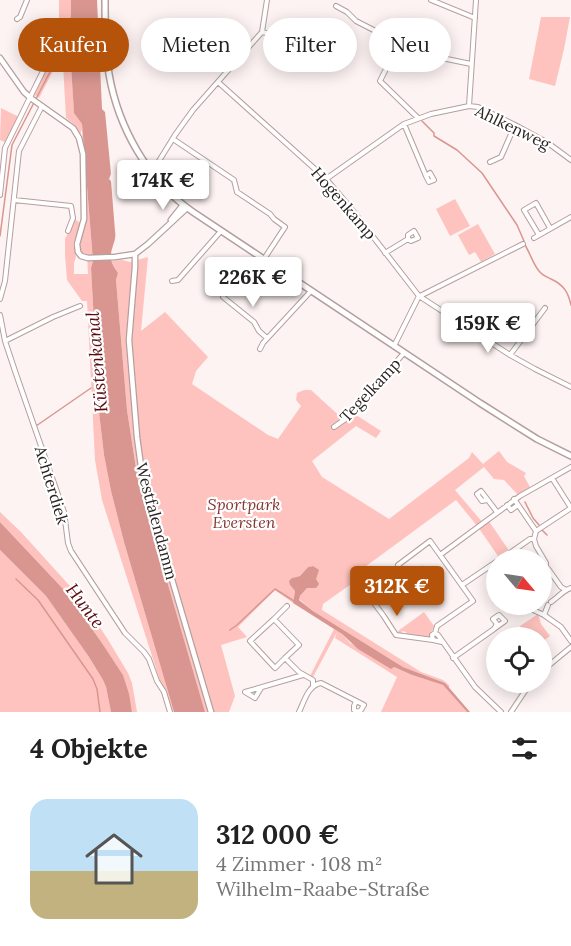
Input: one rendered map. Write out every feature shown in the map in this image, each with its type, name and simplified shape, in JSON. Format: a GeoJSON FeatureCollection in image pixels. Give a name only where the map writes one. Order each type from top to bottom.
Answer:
{"type":"FeatureCollection","features":[{"type":"Feature","properties":{"kind":"main road"},"geometry":{"type":"LineString","coordinates":[[105,0],[108,62],[120,116],[130,138],[151,171],[169,193],[264,260],[404,353],[502,417],[546,444],[571,456]]}},
{"type":"Feature","properties":{"kind":"street"},"geometry":{"type":"LineString","coordinates":[[17,19],[27,0]]}},
{"type":"Feature","properties":{"kind":"street"},"geometry":{"type":"LineString","coordinates":[[151,171],[194,110],[262,32],[267,0]]}},
{"type":"Feature","properties":{"kind":"street"},"geometry":{"type":"LineString","coordinates":[[431,0],[475,18]]}},
{"type":"Feature","properties":{"kind":"street"},"geometry":{"type":"LineString","coordinates":[[469,106],[476,0]]}},
{"type":"Feature","properties":{"kind":"street"},"geometry":{"type":"LineString","coordinates":[[336,6],[369,28]]}},
{"type":"Feature","properties":{"kind":"street"},"geometry":{"type":"LineString","coordinates":[[323,44],[332,52],[316,69],[306,60],[323,44]]}},
{"type":"Feature","properties":{"kind":"street"},"geometry":{"type":"LineString","coordinates":[[0,58],[15,80],[35,101],[73,128],[80,138],[83,154],[84,219],[77,248],[81,256],[88,258],[135,254],[162,232],[185,206]]}},
{"type":"Feature","properties":{"kind":"street"},"geometry":{"type":"LineString","coordinates":[[451,60],[471,64]]}},
{"type":"Feature","properties":{"kind":"street"},"geometry":{"type":"LineString","coordinates":[[0,299],[5,281],[20,151],[44,72]]}},
{"type":"Feature","properties":{"kind":"street"},"geometry":{"type":"LineString","coordinates":[[384,72],[380,81],[418,118]]}},
{"type":"Feature","properties":{"kind":"street","name":"Hogenkamp"},"geometry":{"type":"LineString","coordinates":[[218,82],[326,179],[419,296],[510,355],[571,387]]}},
{"type":"Feature","properties":{"kind":"street"},"geometry":{"type":"LineString","coordinates":[[0,195],[5,147],[35,101]]}},
{"type":"Feature","properties":{"kind":"street","name":"Ahlkenweg"},"geometry":{"type":"LineString","coordinates":[[326,179],[404,124],[431,114],[469,106],[478,107],[515,125],[549,143],[571,160]]}},
{"type":"Feature","properties":{"kind":"street"},"geometry":{"type":"LineString","coordinates":[[404,124],[426,176]]}},
{"type":"Feature","properties":{"kind":"street"},"geometry":{"type":"LineString","coordinates":[[490,162],[501,156],[515,125]]}},
{"type":"Feature","properties":{"kind":"street"},"geometry":{"type":"LineString","coordinates":[[173,139],[234,180],[237,192],[285,227],[264,260]]}},
{"type":"Feature","properties":{"kind":"street"},"geometry":{"type":"LineString","coordinates":[[0,144],[5,147]]}},
{"type":"Feature","properties":{"kind":"street"},"geometry":{"type":"LineString","coordinates":[[14,200],[70,206],[73,218],[68,231]]}},
{"type":"Feature","properties":{"kind":"street"},"geometry":{"type":"LineString","coordinates":[[550,228],[536,203],[524,210],[536,236],[571,217]]}},
{"type":"Feature","properties":{"kind":"street"},"geometry":{"type":"LineString","coordinates":[[172,281],[177,280],[222,231]]}},
{"type":"Feature","properties":{"kind":"street"},"geometry":{"type":"LineString","coordinates":[[385,253],[408,238]]}},
{"type":"Feature","properties":{"kind":"street"},"geometry":{"type":"LineString","coordinates":[[394,346],[419,296],[523,243]]}},
{"type":"Feature","properties":{"kind":"street","name":"Westfalendamm"},"geometry":{"type":"LineString","coordinates":[[135,254],[129,340],[143,481],[211,712]]}},
{"type":"Feature","properties":{"kind":"street"},"geometry":{"type":"LineString","coordinates":[[260,349],[267,338],[310,291]]}},
{"type":"Feature","properties":{"kind":"street"},"geometry":{"type":"LineString","coordinates":[[223,297],[254,322],[267,338]]}},
{"type":"Feature","properties":{"kind":"street"},"geometry":{"type":"LineString","coordinates":[[5,341],[80,306]]}},
{"type":"Feature","properties":{"kind":"street"},"geometry":{"type":"LineString","coordinates":[[510,355],[545,308]]}},
{"type":"Feature","properties":{"kind":"street","name":"Achterdiek"},"geometry":{"type":"LineString","coordinates":[[0,315],[5,341],[64,512],[71,551],[125,633],[149,659],[165,692],[170,712]]}},
{"type":"Feature","properties":{"kind":"street","name":"Tegelkamp"},"geometry":{"type":"LineString","coordinates":[[334,427],[347,418],[404,353]]}},
{"type":"Feature","properties":{"kind":"street"},"geometry":{"type":"LineString","coordinates":[[440,555],[514,500],[571,467]]}},
{"type":"Feature","properties":{"kind":"street"},"geometry":{"type":"LineString","coordinates":[[552,478],[571,508],[536,531],[534,539],[546,566],[561,587],[566,590]]}},
{"type":"Feature","properties":{"kind":"street"},"geometry":{"type":"LineString","coordinates":[[488,500],[497,512]]}},
{"type":"Feature","properties":{"kind":"street"},"geometry":{"type":"LineString","coordinates":[[514,500],[536,531]]}},
{"type":"Feature","properties":{"kind":"street"},"geometry":{"type":"LineString","coordinates":[[507,505],[511,510],[518,505]]}},
{"type":"Feature","properties":{"kind":"street"},"geometry":{"type":"LineString","coordinates":[[516,549],[530,539],[534,539]]}},
{"type":"Feature","properties":{"kind":"street"},"geometry":{"type":"LineString","coordinates":[[407,580],[398,566],[430,541],[473,601],[437,626],[432,636],[433,640]]}},
{"type":"Feature","properties":{"kind":"street"},"geometry":{"type":"LineString","coordinates":[[375,603],[422,569]]}},
{"type":"Feature","properties":{"kind":"street"},"geometry":{"type":"LineString","coordinates":[[462,585],[486,569]]}},
{"type":"Feature","properties":{"kind":"street"},"geometry":{"type":"LineString","coordinates":[[552,602],[571,588]]}},
{"type":"Feature","properties":{"kind":"street"},"geometry":{"type":"LineString","coordinates":[[364,590],[396,634],[441,642]]}},
{"type":"Feature","properties":{"kind":"street"},"geometry":{"type":"LineString","coordinates":[[274,619],[299,645],[275,668],[250,641],[287,606]]}},
{"type":"Feature","properties":{"kind":"street"},"geometry":{"type":"LineString","coordinates":[[544,615],[561,627],[571,641]]}},
{"type":"Feature","properties":{"kind":"street"},"geometry":{"type":"LineString","coordinates":[[435,633],[481,694],[501,712]]}},
{"type":"Feature","properties":{"kind":"street"},"geometry":{"type":"LineString","coordinates":[[453,658],[486,635]]}},
{"type":"Feature","properties":{"kind":"street"},"geometry":{"type":"LineString","coordinates":[[552,663],[571,647]]}},
{"type":"Feature","properties":{"kind":"street"},"geometry":{"type":"LineString","coordinates":[[285,658],[303,675],[313,680],[314,686]]}},
{"type":"Feature","properties":{"kind":"street"},"geometry":{"type":"LineString","coordinates":[[261,688],[303,675]]}},
{"type":"Feature","properties":{"kind":"street"},"geometry":{"type":"LineString","coordinates":[[299,712],[317,683],[356,701]]}},
{"type":"Feature","properties":{"kind":"street"},"geometry":{"type":"LineString","coordinates":[[511,712],[524,693]]}},
{"type":"Feature","properties":{"kind":"green space"},"geometry":{"type":"Polygon","coordinates":[[[59,0],[71,0],[71,18],[59,18],[59,0]]]}},
{"type":"Feature","properties":{"kind":"green space"},"geometry":{"type":"Polygon","coordinates":[[[541,17],[570,17],[555,86],[529,79],[541,17]]]}},
{"type":"Feature","properties":{"kind":"green space"},"geometry":{"type":"Polygon","coordinates":[[[45,72],[52,72],[39,98],[33,94],[45,72]]]}},
{"type":"Feature","properties":{"kind":"green space"},"geometry":{"type":"Polygon","coordinates":[[[63,72],[71,72],[74,112],[82,124],[93,261],[91,268],[99,412],[104,455],[124,542],[174,712],[170,712],[102,500],[95,460],[87,301],[82,301],[67,280],[65,255],[65,239],[75,219],[80,223],[73,244],[76,257],[74,274],[88,274],[87,255],[81,252],[80,246],[86,219],[82,129],[80,135],[75,125],[66,118],[63,72]]]}},
{"type":"Feature","properties":{"kind":"green space"},"geometry":{"type":"Polygon","coordinates":[[[1,108],[19,117],[5,142],[0,140],[1,108]]]}},
{"type":"Feature","properties":{"kind":"green space"},"geometry":{"type":"Polygon","coordinates":[[[455,199],[470,226],[450,236],[436,209],[455,199]]]}},
{"type":"Feature","properties":{"kind":"green space"},"geometry":{"type":"Polygon","coordinates":[[[478,224],[495,254],[481,262],[475,252],[469,255],[458,235],[478,224]]]}},
{"type":"Feature","properties":{"kind":"green space","name":"Sportpark Eversten"},"geometry":{"type":"Polygon","coordinates":[[[148,257],[141,331],[165,312],[208,357],[196,371],[192,384],[268,435],[278,439],[301,406],[296,400],[297,393],[304,390],[311,390],[345,421],[356,411],[358,412],[356,415],[381,431],[376,438],[356,426],[312,461],[322,477],[389,519],[469,458],[472,452],[483,464],[499,451],[507,462],[526,473],[524,476],[531,489],[519,496],[504,480],[494,479],[484,467],[455,490],[483,523],[488,520],[508,549],[493,549],[456,500],[354,575],[364,590],[362,591],[354,582],[323,604],[322,610],[421,672],[443,680],[450,686],[448,688],[445,683],[403,667],[313,611],[299,599],[307,588],[316,588],[313,566],[308,567],[300,576],[292,578],[290,585],[295,591],[293,603],[275,590],[238,627],[247,637],[221,645],[235,696],[229,712],[205,712],[138,481],[127,410],[116,280],[118,273],[111,261],[130,262],[148,257]]]}},
{"type":"Feature","properties":{"kind":"green space"},"geometry":{"type":"Polygon","coordinates":[[[0,512],[78,595],[128,673],[137,712],[132,712],[123,675],[102,643],[65,591],[0,522],[0,512]]]}},
{"type":"Feature","properties":{"kind":"green space"},"geometry":{"type":"Polygon","coordinates":[[[0,550],[46,596],[89,657],[106,687],[111,712],[0,712],[0,550]]]}},
{"type":"Feature","properties":{"kind":"green space"},"geometry":{"type":"Polygon","coordinates":[[[424,612],[434,626],[428,638],[406,635],[406,632],[402,631],[402,634],[399,634],[398,631],[424,612]]]}},
{"type":"Feature","properties":{"kind":"green space"},"geometry":{"type":"Polygon","coordinates":[[[538,615],[543,627],[521,627],[538,615]]]}},
{"type":"Feature","properties":{"kind":"green space"},"geometry":{"type":"Polygon","coordinates":[[[334,629],[350,643],[394,667],[443,685],[467,712],[381,712],[397,677],[335,638],[337,632],[313,677],[310,676],[334,629]]]}},
{"type":"Feature","properties":{"kind":"water"},"geometry":{"type":"Polygon","coordinates":[[[71,0],[97,0],[98,18],[71,18],[71,0]]]}},
{"type":"Feature","properties":{"kind":"water","name":"Küstenkanal"},"geometry":{"type":"Polygon","coordinates":[[[71,72],[100,72],[115,235],[111,258],[118,273],[116,280],[127,410],[138,481],[205,712],[174,712],[111,491],[99,412],[91,268],[93,261],[82,124],[74,113],[71,72]]]}},
{"type":"Feature","properties":{"kind":"water"},"geometry":{"type":"Polygon","coordinates":[[[0,522],[65,591],[102,643],[123,675],[132,712],[111,712],[106,687],[89,657],[46,596],[0,550],[0,522]]]}},
{"type":"Feature","properties":{"kind":"water"},"geometry":{"type":"Polygon","coordinates":[[[313,566],[319,570],[316,579],[319,584],[316,588],[307,588],[299,600],[403,667],[445,683],[470,712],[467,712],[443,685],[394,667],[391,669],[358,649],[342,634],[293,603],[295,591],[289,581],[300,576],[308,567],[313,566]]]}},
{"type":"Feature","properties":{"kind":"waterway"},"geometry":{"type":"LineString","coordinates":[[0,236],[12,145],[50,72]]}},
{"type":"Feature","properties":{"kind":"waterway"},"geometry":{"type":"LineString","coordinates":[[422,121],[434,133],[434,136],[457,150],[482,173],[517,225],[524,241]]}},
{"type":"Feature","properties":{"kind":"waterway"},"geometry":{"type":"LineString","coordinates":[[525,245],[539,271],[562,286],[571,305]]}},
{"type":"Feature","properties":{"kind":"waterway","name":"Küstenkanal"},"geometry":{"type":"LineString","coordinates":[[36,426],[91,388]]}},
{"type":"Feature","properties":{"kind":"waterway"},"geometry":{"type":"LineString","coordinates":[[525,502],[539,525]]}},
{"type":"Feature","properties":{"kind":"waterway"},"geometry":{"type":"LineString","coordinates":[[542,530],[547,535]]}},
{"type":"Feature","properties":{"kind":"waterway"},"geometry":{"type":"LineString","coordinates":[[16,579],[38,600],[93,679],[97,689],[100,712]]}},
{"type":"Feature","properties":{"kind":"waterway"},"geometry":{"type":"LineString","coordinates":[[230,630],[275,589],[294,601]]}},
{"type":"Feature","properties":{"kind":"water label","name":"Hunte"},"geometry":{"type":"Point","coordinates":[85,606]}}]}
